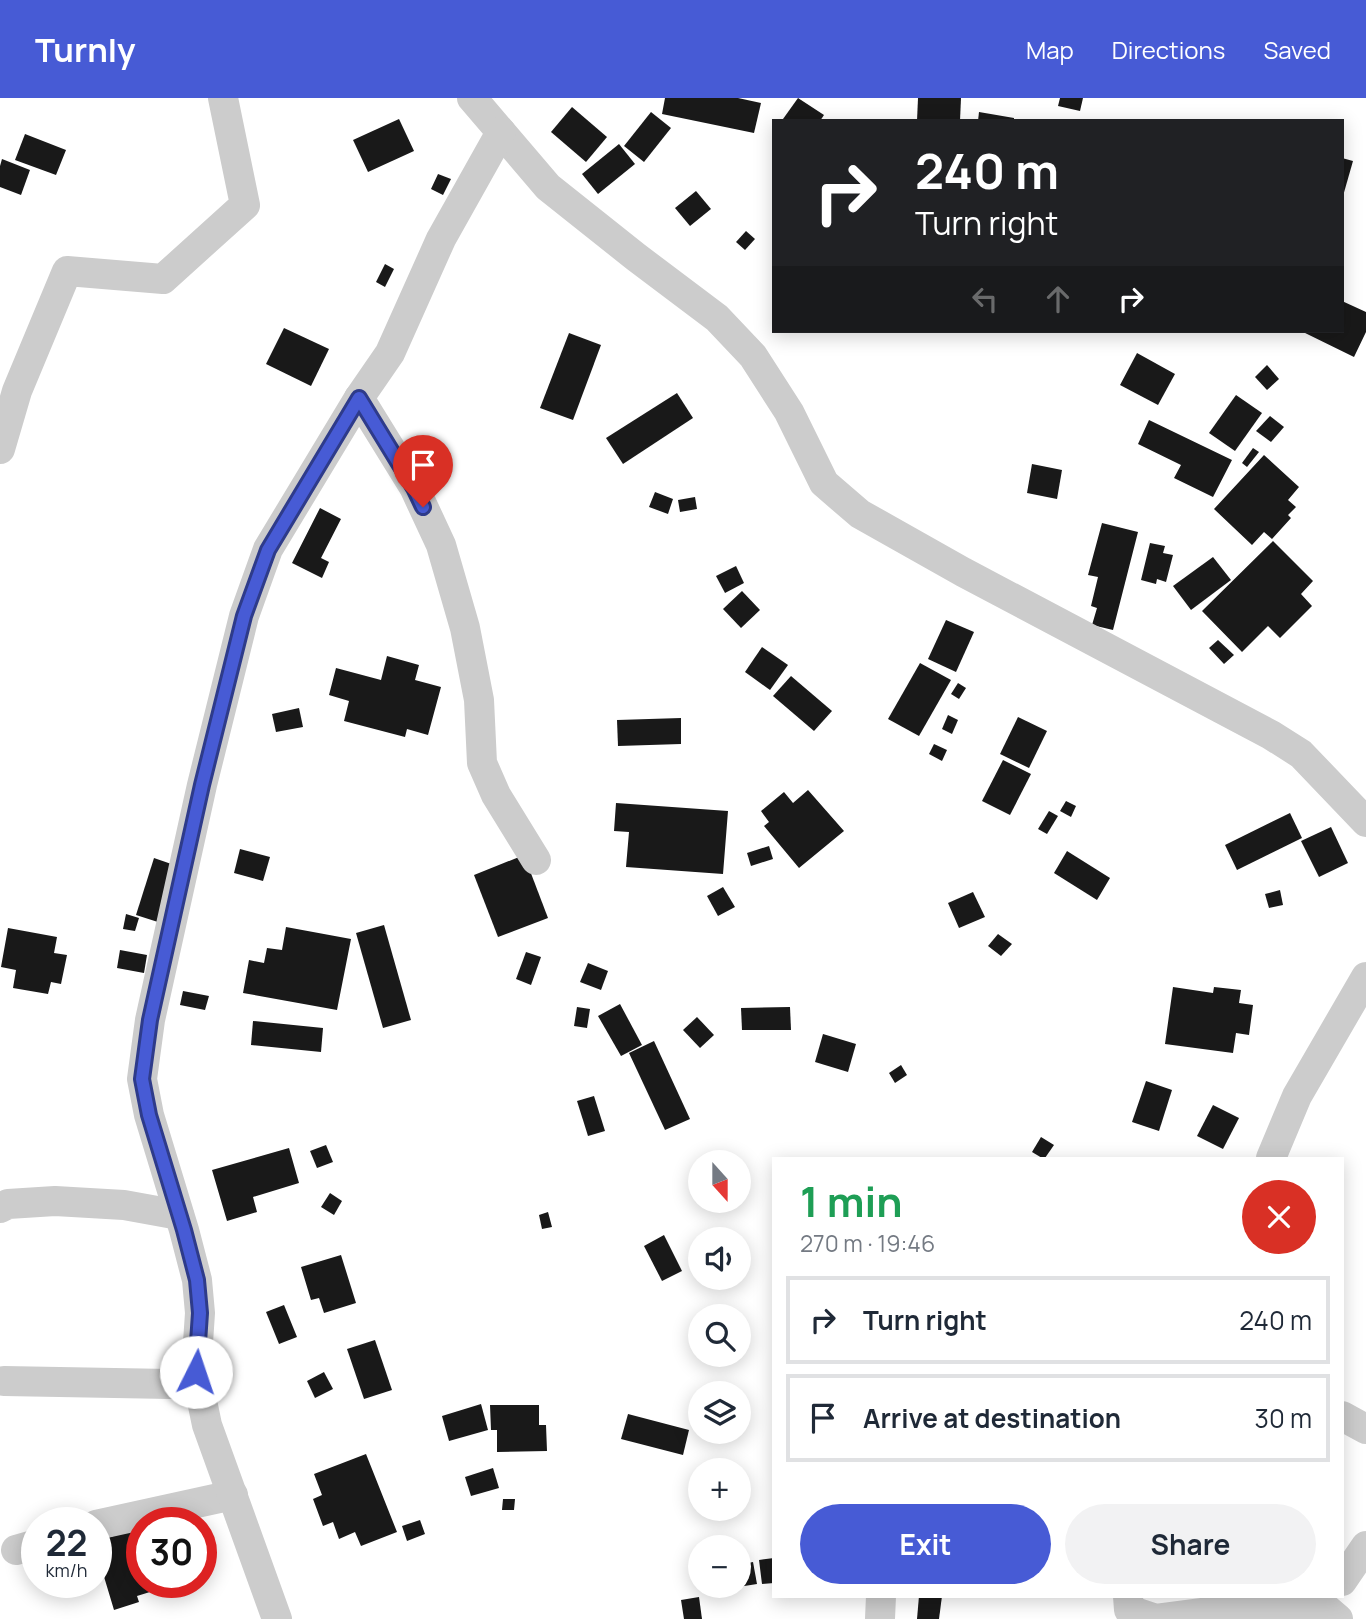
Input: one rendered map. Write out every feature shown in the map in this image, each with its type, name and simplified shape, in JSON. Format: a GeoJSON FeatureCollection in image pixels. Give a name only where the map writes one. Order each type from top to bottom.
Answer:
{"type":"FeatureCollection","features":[{"type":"Feature","properties":{"kind":"street"},"geometry":{"type":"LineString","coordinates":[[0,449],[17,391],[66,271],[163,279],[245,205],[223,98]]}},
{"type":"Feature","properties":{"kind":"street"},"geometry":{"type":"LineString","coordinates":[[472,98],[548,187],[717,318],[753,356],[789,412],[824,483],[860,514],[963,572],[1271,735],[1301,754],[1366,822]]}},
{"type":"Feature","properties":{"kind":"street"},"geometry":{"type":"LineString","coordinates":[[277,1619],[207,1424],[196,1372],[200,1313],[197,1280],[149,1115],[142,1079],[150,1020],[199,798],[244,616],[268,550],[359,398],[390,354],[441,239],[501,132]]}},
{"type":"Feature","properties":{"kind":"street"},"geometry":{"type":"LineString","coordinates":[[359,398],[414,488],[441,545],[465,628],[477,688],[482,763],[496,794],[536,860]]}},
{"type":"Feature","properties":{"kind":"street"},"geometry":{"type":"LineString","coordinates":[[1270,1157],[1297,1096],[1366,977]]}},
{"type":"Feature","properties":{"kind":"street"},"geometry":{"type":"LineString","coordinates":[[0,1208],[8,1204],[55,1201],[124,1205],[179,1215]]}},
{"type":"Feature","properties":{"kind":"street"},"geometry":{"type":"LineString","coordinates":[[4,1381],[170,1384],[198,1381]]}},
{"type":"Feature","properties":{"kind":"street"},"geometry":{"type":"LineString","coordinates":[[1344,1417],[1366,1429]]}},
{"type":"Feature","properties":{"kind":"street"},"geometry":{"type":"LineString","coordinates":[[112,1521],[233,1495]]}},
{"type":"Feature","properties":{"kind":"street"},"geometry":{"type":"LineString","coordinates":[[1344,1578],[1366,1546]]}},
{"type":"Feature","properties":{"kind":"street"},"geometry":{"type":"LineString","coordinates":[[880,1619],[881,1598]]}},
{"type":"Feature","properties":{"kind":"street"},"geometry":{"type":"LineString","coordinates":[[1128,1598],[1129,1610],[1156,1619],[1241,1608],[1331,1607]]}},
{"type":"Feature","properties":{"kind":"building"},"geometry":{"type":"Polygon","coordinates":[[[665,98],[738,98],[761,103],[754,133],[662,114],[665,98]]]}},
{"type":"Feature","properties":{"kind":"building"},"geometry":{"type":"Polygon","coordinates":[[[798,98],[824,115],[821,119],[783,119],[798,98]]]}},
{"type":"Feature","properties":{"kind":"building"},"geometry":{"type":"Polygon","coordinates":[[[918,98],[961,98],[960,119],[917,119],[918,98]]]}},
{"type":"Feature","properties":{"kind":"building"},"geometry":{"type":"Polygon","coordinates":[[[1060,98],[1083,98],[1080,111],[1058,106],[1060,98]]]}},
{"type":"Feature","properties":{"kind":"building"},"geometry":{"type":"Polygon","coordinates":[[[572,107],[607,137],[586,162],[551,132],[572,107]]]}},
{"type":"Feature","properties":{"kind":"building"},"geometry":{"type":"Polygon","coordinates":[[[651,112],[671,128],[644,162],[624,146],[651,112]]]}},
{"type":"Feature","properties":{"kind":"building"},"geometry":{"type":"Polygon","coordinates":[[[979,112],[1014,118],[1014,119],[978,119],[979,112]]]}},
{"type":"Feature","properties":{"kind":"building"},"geometry":{"type":"Polygon","coordinates":[[[399,119],[414,151],[368,172],[353,140],[399,119]]]}},
{"type":"Feature","properties":{"kind":"building"},"geometry":{"type":"Polygon","coordinates":[[[25,134],[66,150],[56,175],[15,160],[25,134]]]}},
{"type":"Feature","properties":{"kind":"building"},"geometry":{"type":"Polygon","coordinates":[[[619,144],[635,164],[598,194],[582,174],[619,144]]]}},
{"type":"Feature","properties":{"kind":"building"},"geometry":{"type":"Polygon","coordinates":[[[2,159],[30,170],[21,195],[0,187],[2,159]]]}},
{"type":"Feature","properties":{"kind":"building"},"geometry":{"type":"Polygon","coordinates":[[[1344,159],[1353,161],[1344,192],[1344,159]]]}},
{"type":"Feature","properties":{"kind":"building"},"geometry":{"type":"Polygon","coordinates":[[[438,174],[451,179],[443,195],[431,189],[438,174]]]}},
{"type":"Feature","properties":{"kind":"building"},"geometry":{"type":"Polygon","coordinates":[[[696,191],[711,209],[690,226],[675,208],[696,191]]]}},
{"type":"Feature","properties":{"kind":"building"},"geometry":{"type":"Polygon","coordinates":[[[746,231],[755,239],[745,250],[736,242],[746,231]]]}},
{"type":"Feature","properties":{"kind":"building"},"geometry":{"type":"Polygon","coordinates":[[[385,264],[394,269],[385,287],[376,282],[385,264]]]}},
{"type":"Feature","properties":{"kind":"building"},"geometry":{"type":"Polygon","coordinates":[[[1344,302],[1366,312],[1366,332],[1354,357],[1305,333],[1344,333],[1344,302]]]}},
{"type":"Feature","properties":{"kind":"building"},"geometry":{"type":"Polygon","coordinates":[[[284,328],[329,349],[311,386],[266,364],[284,328]]]}},
{"type":"Feature","properties":{"kind":"building"},"geometry":{"type":"Polygon","coordinates":[[[569,333],[601,345],[573,420],[540,408],[569,333]]]}},
{"type":"Feature","properties":{"kind":"building"},"geometry":{"type":"Polygon","coordinates":[[[1137,353],[1175,374],[1158,405],[1120,385],[1137,353]]]}},
{"type":"Feature","properties":{"kind":"building"},"geometry":{"type":"Polygon","coordinates":[[[1267,365],[1279,379],[1267,390],[1255,377],[1267,365]]]}},
{"type":"Feature","properties":{"kind":"building"},"geometry":{"type":"Polygon","coordinates":[[[677,393],[693,418],[623,464],[606,438],[677,393]]]}},
{"type":"Feature","properties":{"kind":"building"},"geometry":{"type":"Polygon","coordinates":[[[1236,395],[1262,413],[1235,451],[1209,433],[1236,395]]]}},
{"type":"Feature","properties":{"kind":"building"},"geometry":{"type":"Polygon","coordinates":[[[1270,416],[1284,427],[1271,442],[1256,431],[1270,416]]]}},
{"type":"Feature","properties":{"kind":"building"},"geometry":{"type":"Polygon","coordinates":[[[1149,420],[1232,460],[1213,497],[1174,478],[1181,465],[1138,444],[1149,420]]]}},
{"type":"Feature","properties":{"kind":"building"},"geometry":{"type":"Polygon","coordinates":[[[1253,448],[1259,452],[1247,467],[1242,463],[1253,448]]]}},
{"type":"Feature","properties":{"kind":"building"},"geometry":{"type":"Polygon","coordinates":[[[1264,455],[1299,487],[1288,500],[1296,507],[1288,515],[1291,518],[1272,539],[1264,532],[1252,545],[1214,509],[1264,455]]]}},
{"type":"Feature","properties":{"kind":"building"},"geometry":{"type":"Polygon","coordinates":[[[1032,464],[1062,470],[1057,499],[1027,493],[1032,464]]]}},
{"type":"Feature","properties":{"kind":"building"},"geometry":{"type":"Polygon","coordinates":[[[655,492],[673,499],[668,514],[649,507],[655,492]]]}},
{"type":"Feature","properties":{"kind":"building"},"geometry":{"type":"Polygon","coordinates":[[[695,497],[697,509],[680,512],[678,500],[695,497]]]}},
{"type":"Feature","properties":{"kind":"building"},"geometry":{"type":"Polygon","coordinates":[[[320,508],[341,519],[321,558],[329,562],[322,578],[292,563],[320,508]]]}},
{"type":"Feature","properties":{"kind":"building"},"geometry":{"type":"Polygon","coordinates":[[[1102,523],[1138,532],[1113,630],[1092,625],[1097,608],[1091,606],[1098,577],[1088,575],[1102,523]]]}},
{"type":"Feature","properties":{"kind":"building"},"geometry":{"type":"Polygon","coordinates":[[[1273,541],[1313,581],[1301,594],[1312,606],[1280,638],[1268,626],[1242,652],[1202,611],[1273,541]]]}},
{"type":"Feature","properties":{"kind":"building"},"geometry":{"type":"Polygon","coordinates":[[[1150,543],[1165,546],[1163,553],[1173,555],[1166,582],[1157,579],[1156,584],[1141,580],[1150,543]]]}},
{"type":"Feature","properties":{"kind":"building"},"geometry":{"type":"Polygon","coordinates":[[[1213,557],[1231,580],[1191,610],[1173,586],[1213,557]]]}},
{"type":"Feature","properties":{"kind":"building"},"geometry":{"type":"Polygon","coordinates":[[[736,566],[744,583],[725,593],[716,576],[736,566]]]}},
{"type":"Feature","properties":{"kind":"building"},"geometry":{"type":"Polygon","coordinates":[[[742,591],[760,610],[741,628],[723,609],[742,591]]]}},
{"type":"Feature","properties":{"kind":"building"},"geometry":{"type":"Polygon","coordinates":[[[946,620],[974,632],[956,672],[928,659],[946,620]]]}},
{"type":"Feature","properties":{"kind":"building"},"geometry":{"type":"Polygon","coordinates":[[[1218,640],[1234,655],[1224,664],[1209,648],[1218,640]]]}},
{"type":"Feature","properties":{"kind":"building"},"geometry":{"type":"Polygon","coordinates":[[[762,647],[788,665],[770,690],[745,672],[762,647]]]}},
{"type":"Feature","properties":{"kind":"building"},"geometry":{"type":"Polygon","coordinates":[[[387,656],[419,665],[415,680],[441,687],[428,735],[407,729],[405,737],[344,721],[349,701],[329,695],[336,668],[381,680],[387,656]]]}},
{"type":"Feature","properties":{"kind":"building"},"geometry":{"type":"Polygon","coordinates":[[[920,663],[951,680],[919,736],[888,719],[920,663]]]}},
{"type":"Feature","properties":{"kind":"building"},"geometry":{"type":"Polygon","coordinates":[[[791,676],[832,711],[814,731],[773,696],[791,676]]]}},
{"type":"Feature","properties":{"kind":"building"},"geometry":{"type":"Polygon","coordinates":[[[958,683],[966,688],[959,699],[951,694],[958,683]]]}},
{"type":"Feature","properties":{"kind":"building"},"geometry":{"type":"Polygon","coordinates":[[[299,708],[303,727],[276,732],[272,714],[299,708]]]}},
{"type":"Feature","properties":{"kind":"building"},"geometry":{"type":"Polygon","coordinates":[[[948,715],[958,720],[952,734],[942,729],[948,715]]]}},
{"type":"Feature","properties":{"kind":"building"},"geometry":{"type":"Polygon","coordinates":[[[1018,717],[1047,731],[1029,768],[1000,754],[1018,717]]]}},
{"type":"Feature","properties":{"kind":"building"},"geometry":{"type":"Polygon","coordinates":[[[681,718],[681,744],[618,746],[617,720],[681,718]]]}},
{"type":"Feature","properties":{"kind":"building"},"geometry":{"type":"Polygon","coordinates":[[[934,744],[947,750],[942,761],[929,754],[934,744]]]}},
{"type":"Feature","properties":{"kind":"building"},"geometry":{"type":"Polygon","coordinates":[[[1003,760],[1031,774],[1010,815],[982,801],[1003,760]]]}},
{"type":"Feature","properties":{"kind":"building"},"geometry":{"type":"Polygon","coordinates":[[[808,790],[844,831],[799,868],[764,826],[769,822],[761,811],[784,792],[793,803],[808,790]]]}},
{"type":"Feature","properties":{"kind":"building"},"geometry":{"type":"Polygon","coordinates":[[[1066,801],[1076,806],[1071,817],[1060,811],[1066,801]]]}},
{"type":"Feature","properties":{"kind":"building"},"geometry":{"type":"Polygon","coordinates":[[[616,803],[728,811],[723,874],[626,867],[629,832],[614,831],[616,803]]]}},
{"type":"Feature","properties":{"kind":"building"},"geometry":{"type":"Polygon","coordinates":[[[1049,811],[1058,816],[1047,834],[1038,829],[1049,811]]]}},
{"type":"Feature","properties":{"kind":"building"},"geometry":{"type":"Polygon","coordinates":[[[1290,813],[1302,838],[1237,870],[1225,845],[1290,813]]]}},
{"type":"Feature","properties":{"kind":"building"},"geometry":{"type":"Polygon","coordinates":[[[1331,827],[1348,863],[1319,877],[1301,841],[1331,827]]]}},
{"type":"Feature","properties":{"kind":"building"},"geometry":{"type":"Polygon","coordinates":[[[769,846],[773,859],[751,866],[747,853],[769,846]]]}},
{"type":"Feature","properties":{"kind":"building"},"geometry":{"type":"Polygon","coordinates":[[[240,849],[270,857],[263,881],[234,873],[240,849]]]}},
{"type":"Feature","properties":{"kind":"building"},"geometry":{"type":"Polygon","coordinates":[[[1067,851],[1110,878],[1097,900],[1054,873],[1067,851]]]}},
{"type":"Feature","properties":{"kind":"building"},"geometry":{"type":"Polygon","coordinates":[[[524,855],[548,918],[498,937],[474,875],[524,855]]]}},
{"type":"Feature","properties":{"kind":"building"},"geometry":{"type":"Polygon","coordinates":[[[154,858],[180,867],[161,923],[136,915],[154,858]]]}},
{"type":"Feature","properties":{"kind":"building"},"geometry":{"type":"Polygon","coordinates":[[[723,887],[735,907],[718,916],[707,896],[723,887]]]}},
{"type":"Feature","properties":{"kind":"building"},"geometry":{"type":"Polygon","coordinates":[[[1280,890],[1283,905],[1269,908],[1265,894],[1280,890]]]}},
{"type":"Feature","properties":{"kind":"building"},"geometry":{"type":"Polygon","coordinates":[[[973,892],[985,917],[959,928],[948,903],[973,892]]]}},
{"type":"Feature","properties":{"kind":"building"},"geometry":{"type":"Polygon","coordinates":[[[126,914],[139,918],[135,931],[123,929],[126,914]]]}},
{"type":"Feature","properties":{"kind":"building"},"geometry":{"type":"Polygon","coordinates":[[[384,925],[411,1020],[383,1028],[356,933],[384,925]]]}},
{"type":"Feature","properties":{"kind":"building"},"geometry":{"type":"Polygon","coordinates":[[[286,927],[351,939],[337,1010],[243,993],[249,960],[264,963],[267,948],[282,950],[286,927]]]}},
{"type":"Feature","properties":{"kind":"building"},"geometry":{"type":"Polygon","coordinates":[[[8,928],[57,937],[54,953],[67,955],[61,984],[51,982],[48,994],[13,988],[16,970],[1,967],[8,928]]]}},
{"type":"Feature","properties":{"kind":"building"},"geometry":{"type":"Polygon","coordinates":[[[998,934],[1012,944],[1001,956],[988,946],[998,934]]]}},
{"type":"Feature","properties":{"kind":"building"},"geometry":{"type":"Polygon","coordinates":[[[120,950],[147,955],[144,973],[117,968],[120,950]]]}},
{"type":"Feature","properties":{"kind":"building"},"geometry":{"type":"Polygon","coordinates":[[[526,952],[541,957],[531,985],[516,979],[526,952]]]}},
{"type":"Feature","properties":{"kind":"building"},"geometry":{"type":"Polygon","coordinates":[[[588,963],[608,971],[601,990],[580,982],[588,963]]]}},
{"type":"Feature","properties":{"kind":"building"},"geometry":{"type":"Polygon","coordinates":[[[1173,987],[1213,993],[1214,987],[1241,990],[1239,1003],[1253,1005],[1249,1035],[1236,1033],[1233,1053],[1165,1044],[1173,987]]]}},
{"type":"Feature","properties":{"kind":"building"},"geometry":{"type":"Polygon","coordinates":[[[183,991],[209,996],[205,1010],[180,1005],[183,991]]]}},
{"type":"Feature","properties":{"kind":"building"},"geometry":{"type":"Polygon","coordinates":[[[620,1004],[642,1045],[621,1056],[598,1016],[620,1004]]]}},
{"type":"Feature","properties":{"kind":"building"},"geometry":{"type":"Polygon","coordinates":[[[577,1007],[590,1009],[587,1028],[574,1026],[577,1007]]]}},
{"type":"Feature","properties":{"kind":"building"},"geometry":{"type":"Polygon","coordinates":[[[790,1007],[791,1030],[742,1030],[741,1008],[790,1007]]]}},
{"type":"Feature","properties":{"kind":"building"},"geometry":{"type":"Polygon","coordinates":[[[697,1017],[714,1035],[700,1048],[683,1030],[697,1017]]]}},
{"type":"Feature","properties":{"kind":"building"},"geometry":{"type":"Polygon","coordinates":[[[253,1021],[323,1028],[321,1052],[251,1045],[253,1021]]]}},
{"type":"Feature","properties":{"kind":"building"},"geometry":{"type":"Polygon","coordinates":[[[823,1034],[856,1044],[848,1072],[815,1062],[823,1034]]]}},
{"type":"Feature","properties":{"kind":"building"},"geometry":{"type":"Polygon","coordinates":[[[654,1041],[690,1119],[665,1130],[629,1053],[654,1041]]]}},
{"type":"Feature","properties":{"kind":"building"},"geometry":{"type":"Polygon","coordinates":[[[901,1065],[907,1075],[895,1083],[889,1073],[901,1065]]]}},
{"type":"Feature","properties":{"kind":"building"},"geometry":{"type":"Polygon","coordinates":[[[1146,1081],[1172,1090],[1159,1131],[1132,1122],[1146,1081]]]}},
{"type":"Feature","properties":{"kind":"building"},"geometry":{"type":"Polygon","coordinates":[[[594,1096],[605,1131],[588,1136],[577,1101],[594,1096]]]}},
{"type":"Feature","properties":{"kind":"building"},"geometry":{"type":"Polygon","coordinates":[[[1213,1105],[1239,1118],[1223,1149],[1197,1136],[1213,1105]]]}},
{"type":"Feature","properties":{"kind":"building"},"geometry":{"type":"Polygon","coordinates":[[[1041,1137],[1054,1145],[1046,1157],[1032,1152],[1041,1137]]]}},
{"type":"Feature","properties":{"kind":"building"},"geometry":{"type":"Polygon","coordinates":[[[326,1145],[333,1162],[317,1168],[310,1151],[326,1145]]]}},
{"type":"Feature","properties":{"kind":"building"},"geometry":{"type":"Polygon","coordinates":[[[289,1148],[299,1183],[253,1197],[257,1212],[227,1221],[212,1170],[289,1148]]]}},
{"type":"Feature","properties":{"kind":"building"},"geometry":{"type":"Polygon","coordinates":[[[330,1193],[342,1201],[334,1215],[321,1207],[330,1193]]]}},
{"type":"Feature","properties":{"kind":"building"},"geometry":{"type":"Polygon","coordinates":[[[548,1212],[552,1227],[542,1229],[539,1215],[548,1212]]]}},
{"type":"Feature","properties":{"kind":"building"},"geometry":{"type":"Polygon","coordinates":[[[664,1235],[682,1271],[662,1281],[644,1246],[664,1235]]]}},
{"type":"Feature","properties":{"kind":"building"},"geometry":{"type":"Polygon","coordinates":[[[341,1255],[356,1303],[324,1313],[319,1298],[311,1300],[301,1267],[341,1255]]]}},
{"type":"Feature","properties":{"kind":"building"},"geometry":{"type":"Polygon","coordinates":[[[284,1305],[297,1337],[279,1344],[266,1312],[284,1305]]]}},
{"type":"Feature","properties":{"kind":"building"},"geometry":{"type":"Polygon","coordinates":[[[375,1340],[392,1390],[364,1399],[347,1349],[375,1340]]]}},
{"type":"Feature","properties":{"kind":"building"},"geometry":{"type":"Polygon","coordinates":[[[324,1372],[333,1389],[315,1398],[307,1381],[324,1372]]]}},
{"type":"Feature","properties":{"kind":"building"},"geometry":{"type":"Polygon","coordinates":[[[481,1404],[488,1430],[449,1441],[442,1416],[481,1404]]]}},
{"type":"Feature","properties":{"kind":"building"},"geometry":{"type":"Polygon","coordinates":[[[490,1405],[539,1405],[539,1425],[546,1425],[547,1451],[497,1452],[497,1430],[491,1430],[490,1405]]]}},
{"type":"Feature","properties":{"kind":"building"},"geometry":{"type":"Polygon","coordinates":[[[628,1414],[688,1430],[683,1455],[621,1439],[628,1414]]]}},
{"type":"Feature","properties":{"kind":"building"},"geometry":{"type":"Polygon","coordinates":[[[366,1454],[397,1532],[361,1546],[355,1532],[339,1539],[333,1522],[323,1526],[313,1499],[322,1495],[314,1474],[366,1454]]]}},
{"type":"Feature","properties":{"kind":"building"},"geometry":{"type":"Polygon","coordinates":[[[493,1468],[499,1488],[471,1496],[465,1477],[493,1468]]]}},
{"type":"Feature","properties":{"kind":"building"},"geometry":{"type":"Polygon","coordinates":[[[503,1499],[515,1499],[514,1510],[502,1510],[503,1499]]]}},
{"type":"Feature","properties":{"kind":"building"},"geometry":{"type":"Polygon","coordinates":[[[420,1520],[425,1534],[407,1541],[402,1526],[420,1520]]]}},
{"type":"Feature","properties":{"kind":"building"},"geometry":{"type":"Polygon","coordinates":[[[126,1533],[126,1598],[138,1598],[139,1602],[114,1610],[110,1598],[112,1536],[126,1533]]]}},
{"type":"Feature","properties":{"kind":"building"},"geometry":{"type":"Polygon","coordinates":[[[772,1558],[772,1583],[762,1584],[759,1560],[772,1558]]]}},
{"type":"Feature","properties":{"kind":"building"},"geometry":{"type":"Polygon","coordinates":[[[751,1562],[757,1584],[751,1585],[751,1562]]]}},
{"type":"Feature","properties":{"kind":"building"},"geometry":{"type":"Polygon","coordinates":[[[699,1598],[702,1619],[684,1619],[681,1600],[699,1598]]]}},
{"type":"Feature","properties":{"kind":"building"},"geometry":{"type":"Polygon","coordinates":[[[919,1598],[942,1598],[939,1619],[917,1619],[919,1598]]]}},
{"type":"Feature","properties":{"kind":"route"},"geometry":{"type":"LineString","coordinates":[[196,1372],[200,1313],[197,1280],[149,1115],[142,1079],[150,1020],[167,942],[244,616],[268,550],[359,398],[423,507]]}}]}
